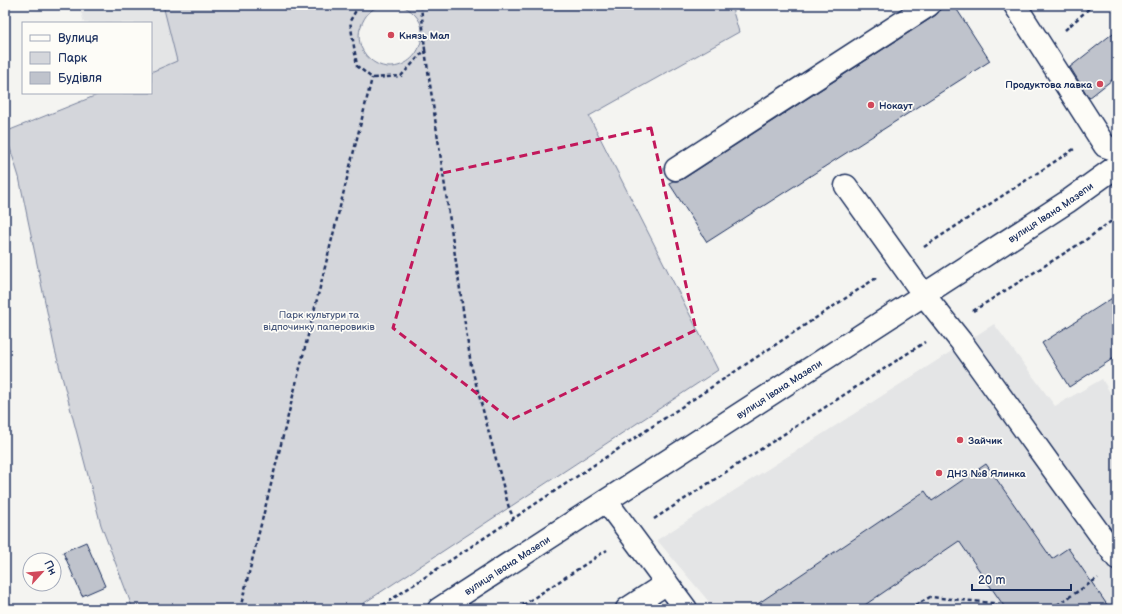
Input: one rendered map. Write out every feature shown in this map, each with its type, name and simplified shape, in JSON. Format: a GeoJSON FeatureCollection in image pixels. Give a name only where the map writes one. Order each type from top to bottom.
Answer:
{"type":"FeatureCollection","features":[{"type":"Feature","properties":{"kind":"main road"},"geometry":{"type":"LineString","coordinates":[[676,169],[929,5]]}},
{"type":"Feature","properties":{"kind":"main road"},"geometry":{"type":"LineString","coordinates":[[1015,5],[1105,146],[1117,150]]}},
{"type":"Feature","properties":{"kind":"main road","name":"вулиця Івана Мазепи"},"geometry":{"type":"LineString","coordinates":[[439,609],[1067,202],[1117,166]]}},
{"type":"Feature","properties":{"kind":"main road"},"geometry":{"type":"LineString","coordinates":[[846,186],[924,295],[963,344],[1117,558]]}},
{"type":"Feature","properties":{"kind":"main road"},"geometry":{"type":"LineString","coordinates":[[606,501],[686,609]]}},
{"type":"Feature","properties":{"kind":"main road"},"geometry":{"type":"LineString","coordinates":[[627,609],[667,583]]}},
{"type":"Feature","properties":{"kind":"path"},"geometry":{"type":"LineString","coordinates":[[359,5],[350,21],[356,66],[372,78],[401,76],[425,50]]}},
{"type":"Feature","properties":{"kind":"path"},"geometry":{"type":"LineString","coordinates":[[421,5],[425,50],[471,365],[509,508],[514,519]]}},
{"type":"Feature","properties":{"kind":"path"},"geometry":{"type":"LineString","coordinates":[[1044,50],[1093,5]]}},
{"type":"Feature","properties":{"kind":"path"},"geometry":{"type":"LineString","coordinates":[[240,609],[372,78]]}},
{"type":"Feature","properties":{"kind":"path"},"geometry":{"type":"LineString","coordinates":[[377,609],[900,262],[1098,134]]}},
{"type":"Feature","properties":{"kind":"path"},"geometry":{"type":"LineString","coordinates":[[517,609],[1117,217]]}},
{"type":"Feature","properties":{"kind":"path"},"geometry":{"type":"LineString","coordinates":[[1051,609],[1104,575]]}},
{"type":"Feature","properties":{"kind":"path"},"geometry":{"type":"LineString","coordinates":[[909,609],[930,597],[993,603],[999,609]]}},
{"type":"Feature","properties":{"kind":"highlighted area"},"geometry":{"type":"Polygon","coordinates":[[[651,128],[696,330],[511,420],[393,328],[438,174],[651,128]]]}},
{"type":"Feature","properties":{"kind":"shaded area"},"geometry":{"type":"Polygon","coordinates":[[[79,5],[163,5],[177,61],[152,72],[152,22],[84,22],[79,5]]]}},
{"type":"Feature","properties":{"kind":"shaded area","name":"ДНЗ №8 Ялинка"},"geometry":{"type":"Polygon","coordinates":[[[994,324],[1055,406],[1102,379],[1117,404],[1117,609],[715,609],[657,540],[994,324]]]}},
{"type":"Feature","properties":{"kind":"green space","name":"Парк культури та відпочинку паперовиків"},"geometry":{"type":"Polygon","coordinates":[[[163,5],[381,5],[371,11],[364,19],[360,29],[359,40],[361,47],[368,58],[377,64],[388,67],[398,66],[407,62],[415,54],[420,44],[422,27],[420,22],[412,12],[400,5],[731,5],[739,32],[589,116],[718,370],[355,609],[133,609],[101,525],[55,350],[19,177],[5,132],[100,94],[152,94],[152,72],[177,61],[163,5]]]}},
{"type":"Feature","properties":{"kind":"building"},"geometry":{"type":"Polygon","coordinates":[[[947,5],[954,5],[990,61],[707,242],[669,183],[683,179],[936,15],[947,5]]]}},
{"type":"Feature","properties":{"kind":"building"},"geometry":{"type":"Polygon","coordinates":[[[1117,30],[1117,76],[1089,98],[1070,67],[1117,30]]]}},
{"type":"Feature","properties":{"kind":"building"},"geometry":{"type":"Polygon","coordinates":[[[1117,295],[1117,356],[1069,387],[1042,343],[1117,295]]]}},
{"type":"Feature","properties":{"kind":"building"},"geometry":{"type":"Polygon","coordinates":[[[986,464],[1052,559],[1068,548],[1110,609],[1006,609],[959,541],[859,609],[750,609],[925,491],[932,501],[986,464]]]}},
{"type":"Feature","properties":{"kind":"building"},"geometry":{"type":"Polygon","coordinates":[[[86,542],[105,586],[82,596],[63,552],[86,542]]]}},
{"type":"Feature","properties":{"kind":"place","name":"Князь Мал"},"geometry":{"type":"Point","coordinates":[391,35]}},
{"type":"Feature","properties":{"kind":"place","name":"Продуктова лавка"},"geometry":{"type":"Point","coordinates":[1100,84]}},
{"type":"Feature","properties":{"kind":"place","name":"Нокаут"},"geometry":{"type":"Point","coordinates":[871,105]}},
{"type":"Feature","properties":{"kind":"place","name":"Зайчик"},"geometry":{"type":"Point","coordinates":[960,440]}},
{"type":"Feature","properties":{"kind":"place","name":"ДНЗ №8 Ялинка"},"geometry":{"type":"Point","coordinates":[939,473]}}]}
